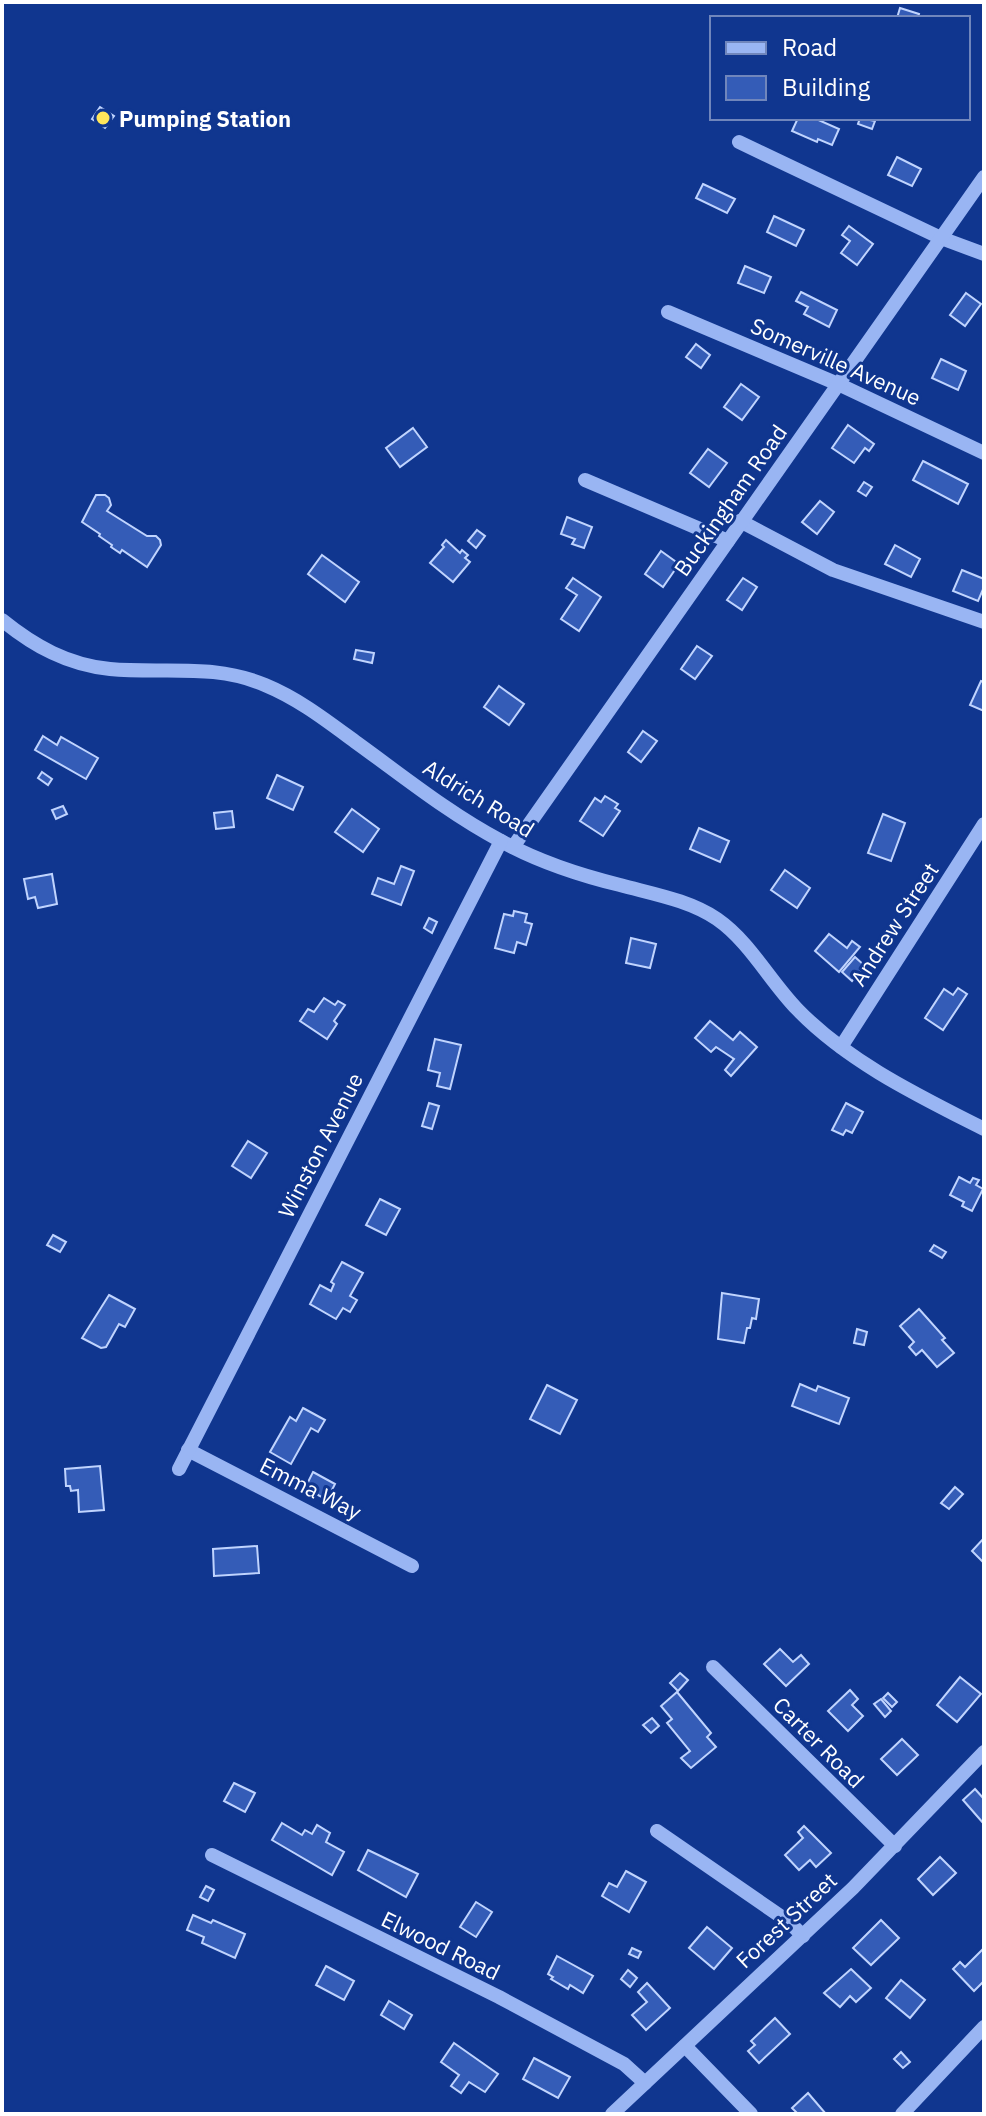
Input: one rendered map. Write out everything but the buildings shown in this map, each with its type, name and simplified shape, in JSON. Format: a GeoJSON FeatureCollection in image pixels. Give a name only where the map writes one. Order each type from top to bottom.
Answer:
{"type":"FeatureCollection","features":[{"type":"Feature","properties":{"kind":"street"},"geometry":{"type":"LineString","coordinates":[[739,142],[941,238],[984,254]]}},
{"type":"Feature","properties":{"kind":"street","name":"Buckingham Road"},"geometry":{"type":"LineString","coordinates":[[507,844],[728,541],[984,177]]}},
{"type":"Feature","properties":{"kind":"street","name":"Somerville Avenue"},"geometry":{"type":"LineString","coordinates":[[668,312],[838,384],[984,453]]}},
{"type":"Feature","properties":{"kind":"street"},"geometry":{"type":"LineString","coordinates":[[585,480],[728,541]]}},
{"type":"Feature","properties":{"kind":"street"},"geometry":{"type":"LineString","coordinates":[[740,521],[833,570],[984,622]]}},
{"type":"Feature","properties":{"kind":"street","name":"Aldrich Road"},"geometry":{"type":"LineString","coordinates":[[2,620],[37,646],[89,665],[110,669],[227,672],[280,692],[310,708],[441,803],[507,844],[588,877],[682,902],[713,917],[744,944],[797,1009],[841,1047],[984,1129]]}},
{"type":"Feature","properties":{"kind":"street","name":"Andrew Street"},"geometry":{"type":"LineString","coordinates":[[841,1047],[984,824]]}},
{"type":"Feature","properties":{"kind":"street","name":"Winston Avenue"},"geometry":{"type":"LineString","coordinates":[[179,1469],[507,844]]}},
{"type":"Feature","properties":{"kind":"street","name":"Emma Way"},"geometry":{"type":"LineString","coordinates":[[188,1450],[412,1566]]}},
{"type":"Feature","properties":{"kind":"street","name":"Carter Road"},"geometry":{"type":"LineString","coordinates":[[713,1667],[895,1846]]}},
{"type":"Feature","properties":{"kind":"street","name":"Forest Street"},"geometry":{"type":"LineString","coordinates":[[612,2114],[803,1936],[895,1846],[984,1752]]}},
{"type":"Feature","properties":{"kind":"street"},"geometry":{"type":"LineString","coordinates":[[657,1831],[789,1922],[803,1936]]}},
{"type":"Feature","properties":{"kind":"street","name":"Elwood Road"},"geometry":{"type":"LineString","coordinates":[[212,1855],[499,1997],[624,2064],[645,2083]]}},
{"type":"Feature","properties":{"kind":"street"},"geometry":{"type":"LineString","coordinates":[[902,2114],[984,2027]]}},
{"type":"Feature","properties":{"kind":"street"},"geometry":{"type":"LineString","coordinates":[[685,2046],[751,2114]]}},
{"type":"Feature","properties":{"kind":"place","name":"Pumping Station"},"geometry":{"type":"Point","coordinates":[103,118]}}]}
